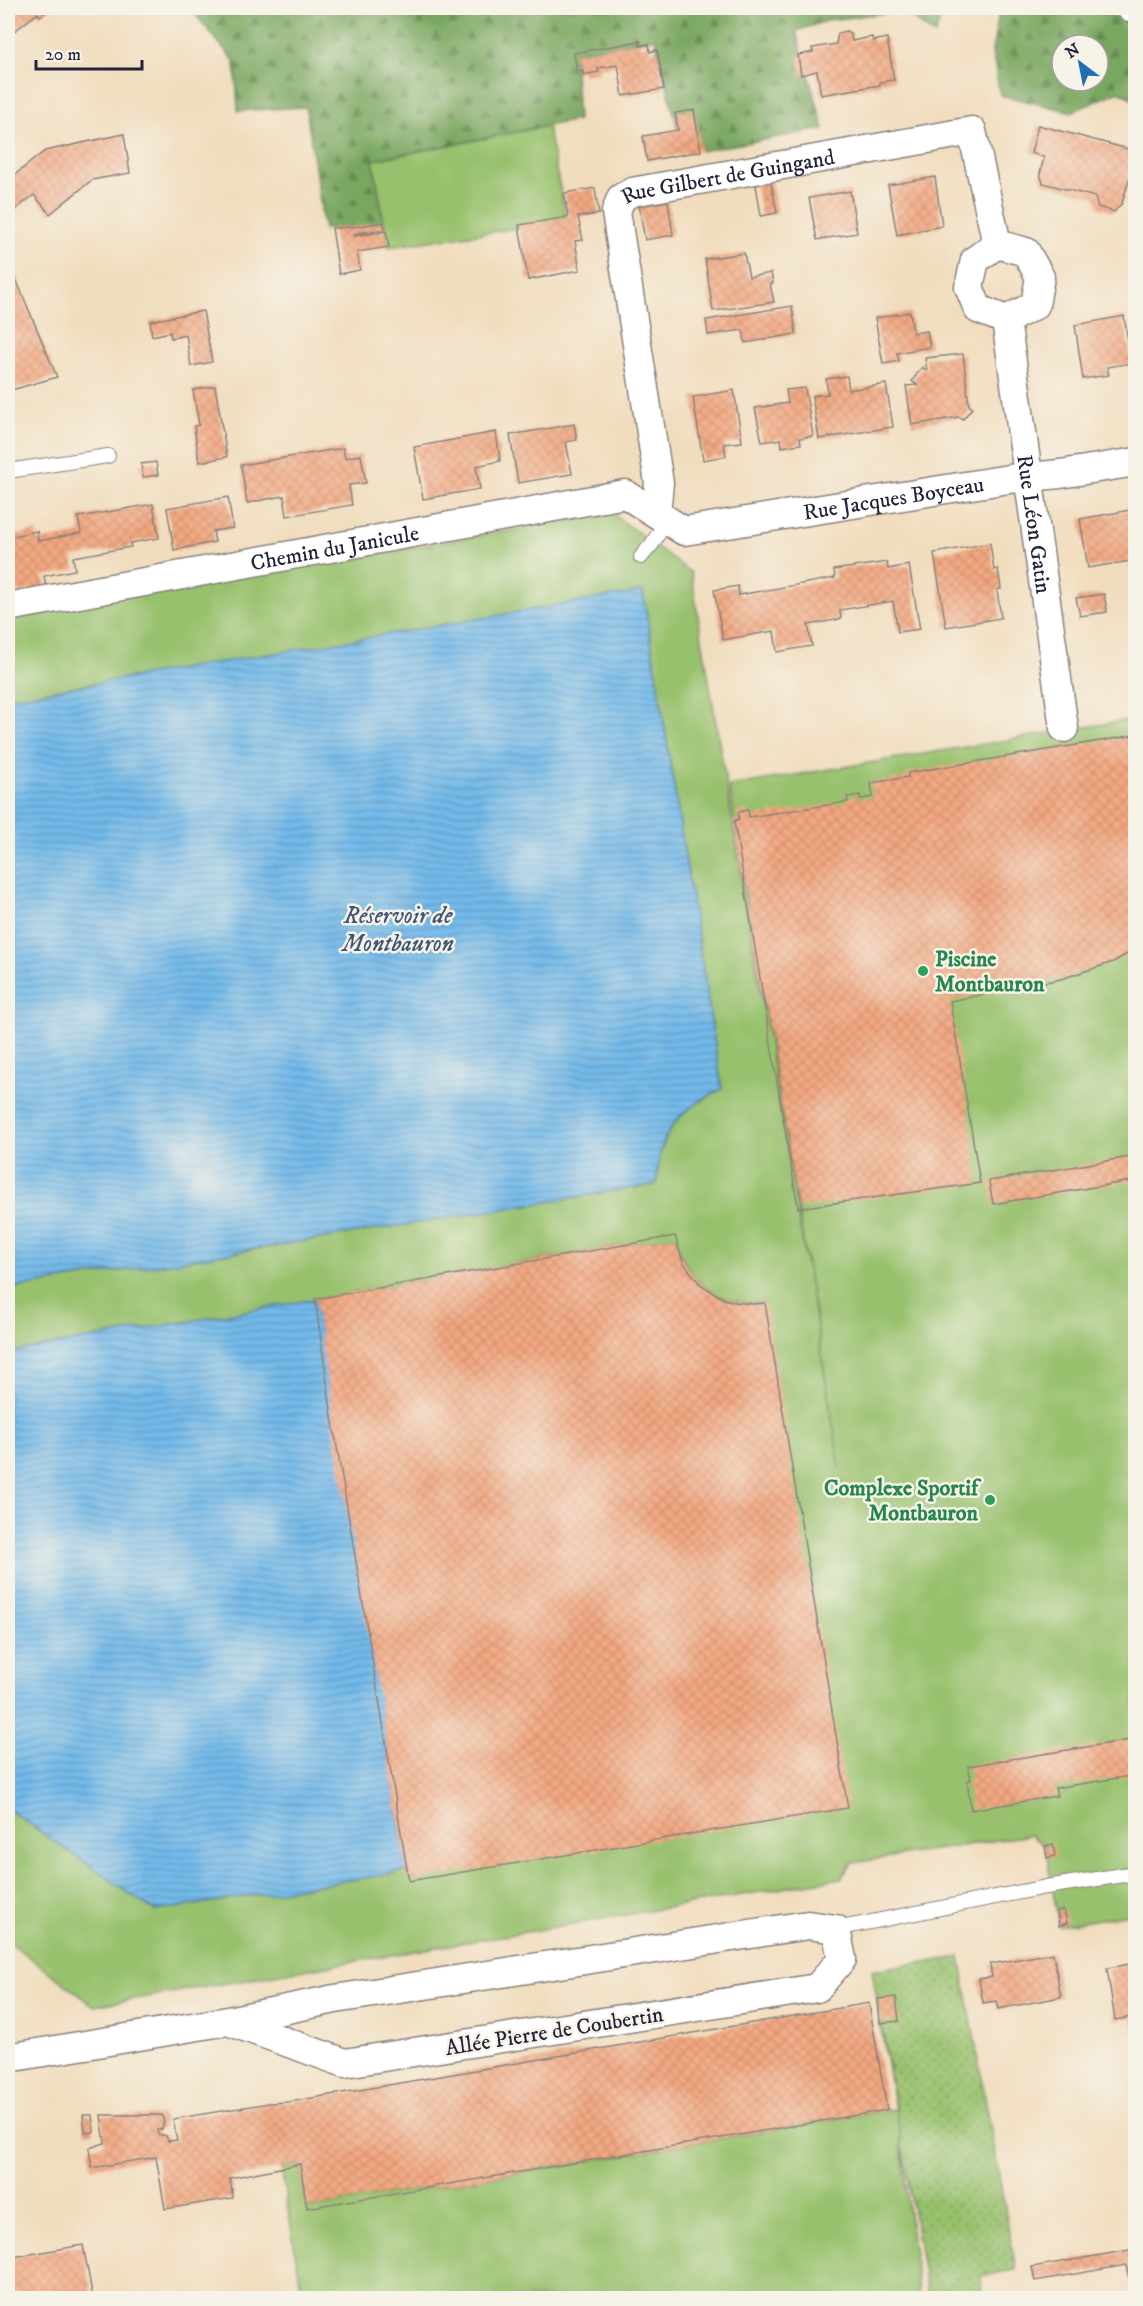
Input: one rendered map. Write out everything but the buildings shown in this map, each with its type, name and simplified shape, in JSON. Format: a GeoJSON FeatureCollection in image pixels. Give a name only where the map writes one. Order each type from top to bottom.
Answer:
{"type":"FeatureCollection","features":[{"type":"Feature","properties":{"kind":"street"},"geometry":{"type":"LineString","coordinates":[[1131,8],[1136,9]]}},
{"type":"Feature","properties":{"kind":"street","name":"Rue Gilbert de Guingand"},"geometry":{"type":"LineString","coordinates":[[662,517],[659,483],[616,212],[621,198],[632,192],[972,131],[997,244]]}},
{"type":"Feature","properties":{"kind":"street"},"geometry":{"type":"LineString","coordinates":[[997,244],[1026,252],[1040,277],[1035,305],[1006,321],[978,309],[969,287],[975,260],[997,244]]}},
{"type":"Feature","properties":{"kind":"street","name":"Rue Léon Gatin"},"geometry":{"type":"LineString","coordinates":[[1006,321],[1064,728]]}},
{"type":"Feature","properties":{"kind":"street","name":"Rue Jacques Boyceau"},"geometry":{"type":"LineString","coordinates":[[662,517],[684,531],[1136,462]]}},
{"type":"Feature","properties":{"kind":"street","name":"Chemin du Janicule"},"geometry":{"type":"LineString","coordinates":[[8,607],[625,494],[662,517]]}},
{"type":"Feature","properties":{"kind":"street","name":"Allée Pierre de Coubertin"},"geometry":{"type":"LineString","coordinates":[[8,2058],[228,2021],[347,1997],[807,1925],[836,1929],[842,1959],[817,1988],[345,2063],[228,2021]]}},
{"type":"Feature","properties":{"kind":"lane"},"geometry":{"type":"LineString","coordinates":[[8,471],[108,456]]}},
{"type":"Feature","properties":{"kind":"lane"},"geometry":{"type":"LineString","coordinates":[[641,557],[652,544],[662,517]]}},
{"type":"Feature","properties":{"kind":"lane","name":"Allée Pierre de Coubertin"},"geometry":{"type":"LineString","coordinates":[[836,1929],[1046,1887],[1136,1873]]}},
{"type":"Feature","properties":{"kind":"green space"},"geometry":{"type":"Polygon","coordinates":[[[190,8],[944,8],[935,35],[902,11],[829,20],[796,31],[824,129],[701,151],[696,128],[678,130],[655,38],[574,53],[578,120],[373,160],[385,229],[354,236],[353,227],[324,229],[306,107],[238,111],[235,62],[190,8]]]}},
{"type":"Feature","properties":{"kind":"green space"},"geometry":{"type":"Polygon","coordinates":[[[1000,8],[1089,8],[1135,22],[1135,101],[1119,91],[1072,112],[1000,95],[992,51],[1000,8]]]}},
{"type":"Feature","properties":{"kind":"green space"},"geometry":{"type":"Polygon","coordinates":[[[547,126],[567,221],[389,247],[372,160],[547,126]]]}},
{"type":"Feature","properties":{"kind":"green space"},"geometry":{"type":"Polygon","coordinates":[[[612,513],[691,573],[840,1467],[729,786],[1135,719],[1135,1913],[1059,1926],[1045,1846],[1030,1835],[852,1863],[841,1878],[94,2006],[8,1941],[8,1809],[155,1911],[407,1871],[409,1880],[765,1303],[732,1300],[718,1296],[706,1288],[687,1267],[675,1236],[8,1353],[8,1289],[657,1184],[661,1150],[673,1125],[693,1106],[722,1089],[643,592],[8,698],[8,616],[612,513]]]}},
{"type":"Feature","properties":{"kind":"green space"},"geometry":{"type":"Polygon","coordinates":[[[960,1957],[1016,2270],[980,2276],[983,2298],[928,2298],[872,1970],[960,1957]]]}},
{"type":"Feature","properties":{"kind":"green space"},"geometry":{"type":"Polygon","coordinates":[[[880,2023],[952,2298],[928,2298],[899,2129],[919,2298],[303,2298],[281,2168],[300,2164],[308,2208],[895,2109],[880,2023]]]}},
{"type":"Feature","properties":{"kind":"water","name":"Réservoir de Montbauron"},"geometry":{"type":"Polygon","coordinates":[[[643,591],[722,1089],[693,1106],[673,1125],[661,1150],[657,1184],[8,1289],[8,698],[643,591]]]}},
{"type":"Feature","properties":{"kind":"water"},"geometry":{"type":"Polygon","coordinates":[[[315,1299],[407,1871],[155,1911],[8,1809],[8,1353],[315,1299]]]}},
{"type":"Feature","properties":{"kind":"place","name":"Piscine Montbauron"},"geometry":{"type":"Point","coordinates":[923,971]}},
{"type":"Feature","properties":{"kind":"place","name":"Complexe Sportif Montbauron"},"geometry":{"type":"Point","coordinates":[990,1500]}}]}
